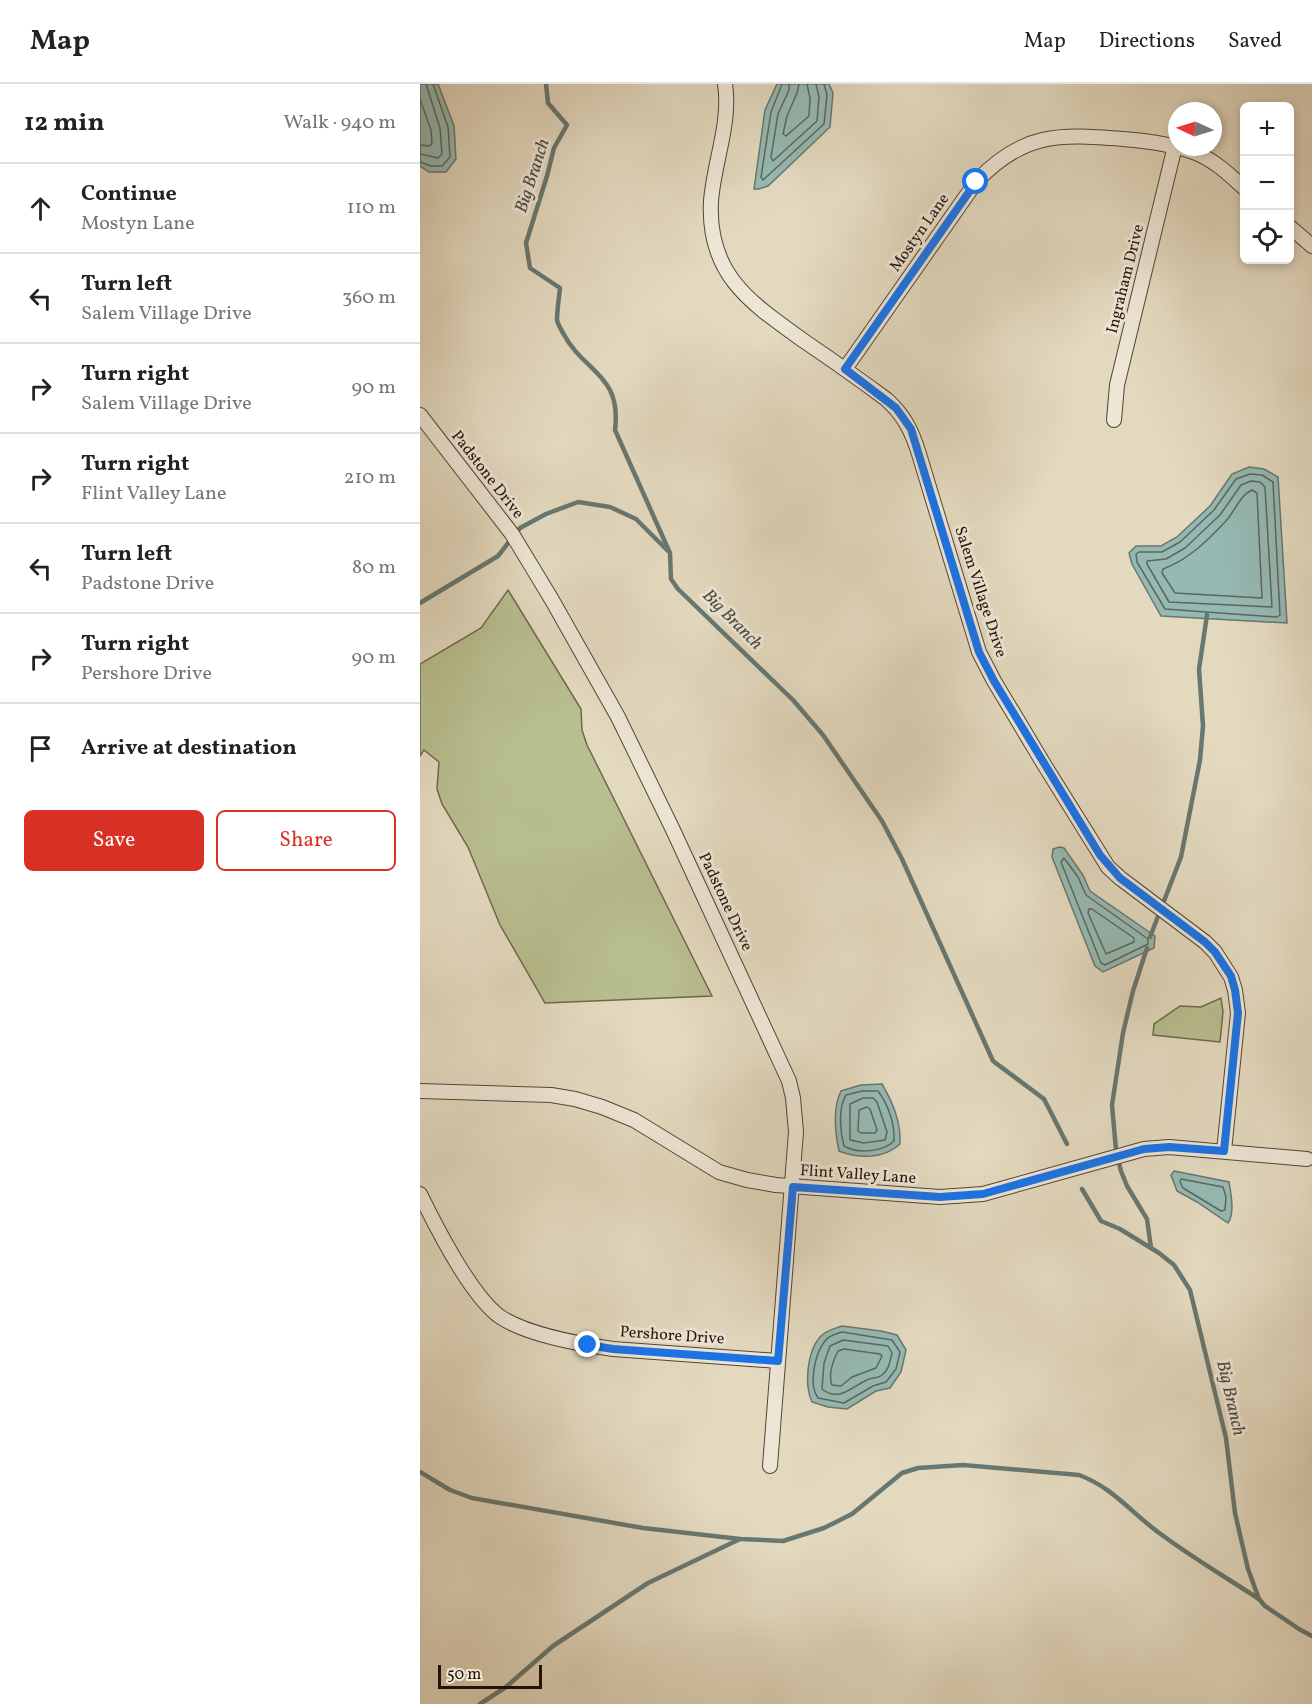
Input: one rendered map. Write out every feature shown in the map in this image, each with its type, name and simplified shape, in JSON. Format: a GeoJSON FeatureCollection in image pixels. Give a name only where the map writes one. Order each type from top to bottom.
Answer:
{"type":"FeatureCollection","features":[{"type":"Feature","properties":{"kind":"street","name":"Salem Village Drive"},"geometry":{"type":"LineString","coordinates":[[725,84],[727,108],[711,203],[714,238],[723,265],[737,287],[756,306],[896,408],[911,429],[979,652],[994,681],[1100,855],[1120,878],[1205,942],[1215,952],[1231,976],[1238,1013],[1224,1151]]}},
{"type":"Feature","properties":{"kind":"street","name":"Mostyn Lane"},"geometry":{"type":"LineString","coordinates":[[845,369],[976,182],[1000,160],[1030,143],[1066,136],[1168,145]]}},
{"type":"Feature","properties":{"kind":"street","name":"Ingraham Drive"},"geometry":{"type":"LineString","coordinates":[[1114,420],[1117,385],[1173,156]]}},
{"type":"Feature","properties":{"kind":"street","name":"Mostyn Lane"},"geometry":{"type":"LineString","coordinates":[[1200,156],[1208,159],[1240,184]]}},
{"type":"Feature","properties":{"kind":"street"},"geometry":{"type":"LineString","coordinates":[[1294,230],[1312,246]]}},
{"type":"Feature","properties":{"kind":"street","name":"Padstone Drive"},"geometry":{"type":"LineString","coordinates":[[420,415],[512,534],[618,717],[789,1081],[795,1114],[793,1187],[770,1466]]}},
{"type":"Feature","properties":{"kind":"street","name":"Flint Valley Lane"},"geometry":{"type":"LineString","coordinates":[[420,1091],[551,1095],[575,1099],[634,1120],[719,1172],[747,1180],[793,1187],[963,1197],[983,1194],[1144,1149],[1169,1147],[1306,1159]]}},
{"type":"Feature","properties":{"kind":"street","name":"Pershore Drive"},"geometry":{"type":"LineString","coordinates":[[420,1194],[483,1301],[498,1315],[512,1323],[588,1345],[613,1349],[778,1361]]}},
{"type":"Feature","properties":{"kind":"green space"},"geometry":{"type":"Polygon","coordinates":[[[508,590],[581,709],[582,730],[587,745],[712,996],[545,1003],[500,925],[468,847],[442,804],[437,789],[439,762],[424,750],[420,756],[420,664],[481,628],[508,590]]]}},
{"type":"Feature","properties":{"kind":"green space"},"geometry":{"type":"Polygon","coordinates":[[[1221,998],[1223,1012],[1220,1042],[1153,1035],[1154,1024],[1180,1006],[1201,1007],[1221,998]]]}},
{"type":"Feature","properties":{"kind":"water"},"geometry":{"type":"Polygon","coordinates":[[[420,84],[438,84],[454,126],[456,159],[446,172],[429,172],[420,166],[420,84]]]}},
{"type":"Feature","properties":{"kind":"water"},"geometry":{"type":"Polygon","coordinates":[[[777,84],[829,84],[833,93],[830,127],[768,186],[754,189],[765,110],[777,84]]]}},
{"type":"Feature","properties":{"kind":"water"},"geometry":{"type":"Polygon","coordinates":[[[1249,467],[1264,469],[1278,477],[1287,623],[1161,616],[1132,564],[1129,553],[1136,546],[1161,546],[1177,537],[1210,506],[1232,474],[1249,467]]]}},
{"type":"Feature","properties":{"kind":"water"},"geometry":{"type":"Polygon","coordinates":[[[1064,848],[1083,875],[1090,891],[1155,936],[1154,948],[1103,972],[1095,966],[1052,857],[1053,849],[1064,848]]]}},
{"type":"Feature","properties":{"kind":"water"},"geometry":{"type":"Polygon","coordinates":[[[882,1084],[896,1113],[900,1144],[887,1153],[871,1156],[839,1151],[835,1113],[841,1091],[861,1085],[882,1084]]]}},
{"type":"Feature","properties":{"kind":"water"},"geometry":{"type":"Polygon","coordinates":[[[1174,1171],[1229,1182],[1232,1209],[1228,1223],[1177,1191],[1171,1175],[1174,1171]]]}},
{"type":"Feature","properties":{"kind":"water"},"geometry":{"type":"Polygon","coordinates":[[[842,1326],[897,1335],[906,1350],[901,1372],[890,1388],[876,1391],[847,1409],[812,1402],[808,1387],[808,1369],[816,1343],[825,1333],[842,1326]]]}},
{"type":"Feature","properties":{"kind":"waterway","name":"Big Branch"},"geometry":{"type":"LineString","coordinates":[[546,84],[548,103],[567,125],[554,148],[526,243],[530,268],[560,288],[557,316],[559,325],[572,346],[607,385],[613,397],[616,411],[615,430],[670,553],[671,579],[678,589],[793,700],[823,735],[882,821],[902,859],[993,1061],[1044,1099],[1067,1144]]}},
{"type":"Feature","properties":{"kind":"waterway"},"geometry":{"type":"LineString","coordinates":[[420,603],[498,556],[520,528],[546,514],[578,502],[610,507],[636,519],[668,551]]}},
{"type":"Feature","properties":{"kind":"waterway"},"geometry":{"type":"LineString","coordinates":[[1150,937],[1181,857],[1200,760],[1203,726],[1199,669],[1207,615]]}},
{"type":"Feature","properties":{"kind":"waterway"},"geometry":{"type":"LineString","coordinates":[[1147,948],[1123,1033],[1112,1105],[1116,1150],[1121,1171],[1127,1186],[1147,1219],[1151,1248]]}},
{"type":"Feature","properties":{"kind":"waterway","name":"Big Branch"},"geometry":{"type":"LineString","coordinates":[[1082,1189],[1101,1221],[1120,1229],[1159,1253],[1174,1265],[1190,1290],[1226,1438],[1235,1513],[1248,1569],[1259,1599],[1265,1606],[1312,1636]]}},
{"type":"Feature","properties":{"kind":"waterway"},"geometry":{"type":"LineString","coordinates":[[420,1472],[450,1490],[472,1498],[643,1528],[740,1539],[783,1541],[824,1528],[852,1514],[902,1473],[918,1468],[963,1465],[1079,1475],[1103,1487],[1151,1527],[1259,1599]]}},
{"type":"Feature","properties":{"kind":"waterway"},"geometry":{"type":"LineString","coordinates":[[480,1704],[506,1687],[553,1646],[648,1583],[740,1539]]}},
{"type":"Feature","properties":{"kind":"route"},"geometry":{"type":"LineString","coordinates":[[588,1345],[613,1349],[778,1361],[793,1187],[963,1197],[983,1194],[1144,1149],[1169,1147],[1224,1151],[1238,1013],[1231,976],[1215,952],[1205,942],[1120,878],[1108,867],[1100,855],[994,681],[979,652],[911,429],[896,408],[845,369],[976,182]]}}]}
